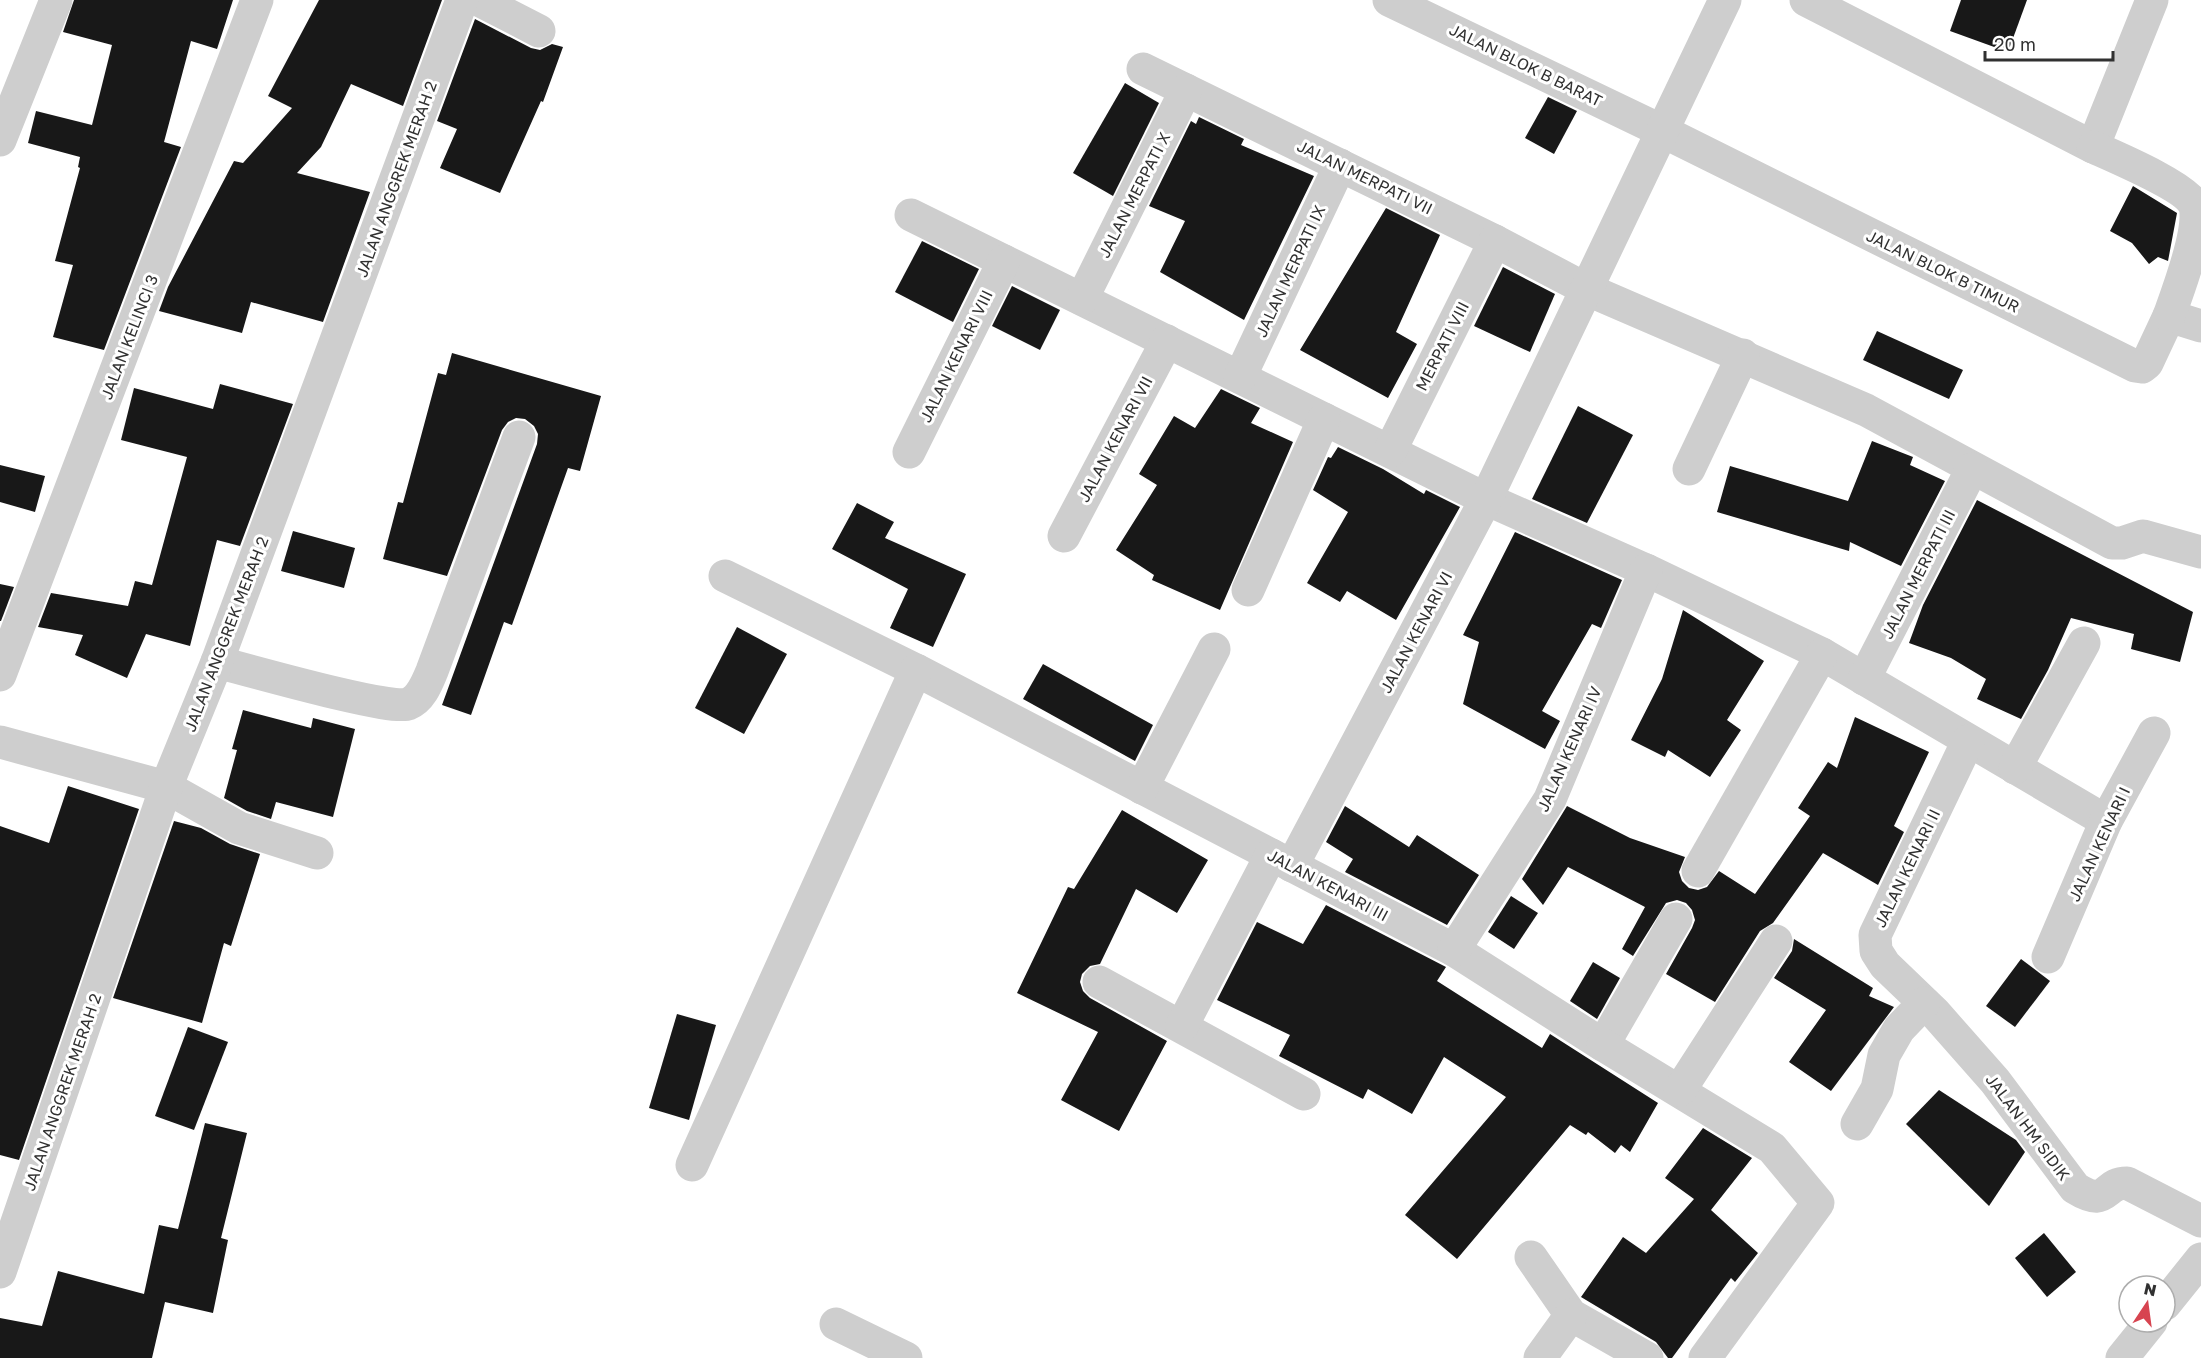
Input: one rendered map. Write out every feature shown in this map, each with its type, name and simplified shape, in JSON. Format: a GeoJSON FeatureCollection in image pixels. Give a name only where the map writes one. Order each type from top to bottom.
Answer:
{"type":"FeatureCollection","features":[{"type":"Feature","properties":{"kind":"street"},"geometry":{"type":"LineString","coordinates":[[0,140],[56,0]]}},
{"type":"Feature","properties":{"kind":"street","name":"JALAN KELINCI 3"},"geometry":{"type":"LineString","coordinates":[[0,675],[257,0]]}},
{"type":"Feature","properties":{"kind":"street","name":"JALAN ANGGREK MERAH 2"},"geometry":{"type":"LineString","coordinates":[[0,1272],[166,787],[217,662],[462,0]]}},
{"type":"Feature","properties":{"kind":"street"},"geometry":{"type":"LineString","coordinates":[[479,0],[539,31]]}},
{"type":"Feature","properties":{"kind":"street","name":"JALAN BLOK B BARAT"},"geometry":{"type":"LineString","coordinates":[[1389,0],[1662,131]]}},
{"type":"Feature","properties":{"kind":"street","name":"JALAN KENARI VI"},"geometry":{"type":"LineString","coordinates":[[1182,1026],[1281,860],[1347,765],[1486,499],[1725,0]]}},
{"type":"Feature","properties":{"kind":"street"},"geometry":{"type":"LineString","coordinates":[[1806,0],[2093,147],[2131,163],[2186,195],[2194,203],[2197,226],[2186,272],[2169,316],[2201,326]]}},
{"type":"Feature","properties":{"kind":"street"},"geometry":{"type":"LineString","coordinates":[[2093,147],[2152,0]]}},
{"type":"Feature","properties":{"kind":"street","name":"JALAN MERPATI VII"},"geometry":{"type":"LineString","coordinates":[[1143,69],[1495,241],[1586,289],[1866,410],[2112,543],[2122,543],[2143,536],[2201,552]]}},
{"type":"Feature","properties":{"kind":"street","name":"JALAN MERPATI X"},"geometry":{"type":"LineString","coordinates":[[1082,299],[1186,90]]}},
{"type":"Feature","properties":{"kind":"street","name":"JALAN BLOK B TIMUR"},"geometry":{"type":"LineString","coordinates":[[1662,131],[2135,366],[2142,367],[2147,363],[2169,316]]}},
{"type":"Feature","properties":{"kind":"street","name":"JALAN MERPATI IX"},"geometry":{"type":"LineString","coordinates":[[1240,377],[1340,165]]}},
{"type":"Feature","properties":{"kind":"street"},"geometry":{"type":"LineString","coordinates":[[911,215],[1486,499],[1646,570],[1822,654],[2106,821]]}},
{"type":"Feature","properties":{"kind":"street","name":"MERPATI VIII"},"geometry":{"type":"LineString","coordinates":[[1390,451],[1495,241]]}},
{"type":"Feature","properties":{"kind":"street","name":"JALAN KENARI VIII"},"geometry":{"type":"LineString","coordinates":[[909,452],[1004,261]]}},
{"type":"Feature","properties":{"kind":"street","name":"JALAN KENARI VII"},"geometry":{"type":"LineString","coordinates":[[1064,536],[1167,342]]}},
{"type":"Feature","properties":{"kind":"street"},"geometry":{"type":"LineString","coordinates":[[1689,469],[1743,355]]}},
{"type":"Feature","properties":{"kind":"street"},"geometry":{"type":"LineString","coordinates":[[1248,590],[1324,419]]}},
{"type":"Feature","properties":{"kind":"street"},"geometry":{"type":"LineString","coordinates":[[217,662],[334,692],[391,704],[407,705],[422,692],[432,671],[519,437]]}},
{"type":"Feature","properties":{"kind":"street","name":"JALAN MERPATI III"},"geometry":{"type":"LineString","coordinates":[[1864,679],[1972,469]]}},
{"type":"Feature","properties":{"kind":"street","name":"JALAN KENARI IV"},"geometry":{"type":"LineString","coordinates":[[1454,950],[1550,799],[1646,570]]}},
{"type":"Feature","properties":{"kind":"street","name":"JALAN KENARI III"},"geometry":{"type":"LineString","coordinates":[[725,576],[916,670],[1454,950],[1603,1046],[1680,1090],[1772,1148],[1818,1203],[1705,1358]]}},
{"type":"Feature","properties":{"kind":"street"},"geometry":{"type":"LineString","coordinates":[[2015,768],[2084,643]]}},
{"type":"Feature","properties":{"kind":"street"},"geometry":{"type":"LineString","coordinates":[[1142,788],[1214,649]]}},
{"type":"Feature","properties":{"kind":"street"},"geometry":{"type":"LineString","coordinates":[[1698,871],[1822,654]]}},
{"type":"Feature","properties":{"kind":"street"},"geometry":{"type":"LineString","coordinates":[[692,1165],[916,670]]}},
{"type":"Feature","properties":{"kind":"street","name":"JALAN KENARI I"},"geometry":{"type":"LineString","coordinates":[[2048,957],[2106,821],[2154,733]]}},
{"type":"Feature","properties":{"kind":"street","name":"JALAN KENARI II"},"geometry":{"type":"LineString","coordinates":[[1929,1008],[1885,965],[1876,951],[1875,935],[1968,741]]}},
{"type":"Feature","properties":{"kind":"street"},"geometry":{"type":"LineString","coordinates":[[0,742],[166,787],[239,828],[317,853]]}},
{"type":"Feature","properties":{"kind":"street"},"geometry":{"type":"LineString","coordinates":[[1603,1046],[1676,919]]}},
{"type":"Feature","properties":{"kind":"street"},"geometry":{"type":"LineString","coordinates":[[1680,1090],[1776,941]]}},
{"type":"Feature","properties":{"kind":"street"},"geometry":{"type":"LineString","coordinates":[[1099,982],[1304,1094]]}},
{"type":"Feature","properties":{"kind":"street"},"geometry":{"type":"LineString","coordinates":[[1857,1124],[1876,1089],[1884,1055],[1899,1029],[1929,1008]]}},
{"type":"Feature","properties":{"kind":"street","name":"JALAN HM SIDIK"},"geometry":{"type":"LineString","coordinates":[[1929,1008],[1995,1081],[2075,1188],[2088,1196],[2096,1197],[2120,1183],[2127,1183],[2201,1221]]}},
{"type":"Feature","properties":{"kind":"street"},"geometry":{"type":"LineString","coordinates":[[1531,1257],[1571,1315],[1647,1358]]}},
{"type":"Feature","properties":{"kind":"street"},"geometry":{"type":"LineString","coordinates":[[2177,1289],[2201,1259]]}},
{"type":"Feature","properties":{"kind":"street"},"geometry":{"type":"LineString","coordinates":[[1540,1358],[1571,1315]]}},
{"type":"Feature","properties":{"kind":"street"},"geometry":{"type":"LineString","coordinates":[[836,1324],[906,1358]]}},
{"type":"Feature","properties":{"kind":"street"},"geometry":{"type":"LineString","coordinates":[[2122,1358],[2141,1334]]}},
{"type":"Feature","properties":{"kind":"building"},"geometry":{"type":"Polygon","coordinates":[[[74,0],[233,0],[217,49],[191,41],[164,142],[181,147],[104,350],[53,337],[73,265],[55,261],[80,168],[78,167],[80,157],[28,143],[36,111],[92,125],[112,45],[63,32],[74,0]]]}},
{"type":"Feature","properties":{"kind":"building"},"geometry":{"type":"Polygon","coordinates":[[[319,0],[442,0],[403,106],[351,84],[321,147],[297,173],[370,192],[323,322],[251,302],[242,333],[159,311],[168,287],[234,161],[243,163],[292,108],[268,96],[319,0]]]}},
{"type":"Feature","properties":{"kind":"building"},"geometry":{"type":"Polygon","coordinates":[[[1961,0],[2027,0],[2008,52],[1950,31],[1961,0]]]}},
{"type":"Feature","properties":{"kind":"building"},"geometry":{"type":"Polygon","coordinates":[[[475,19],[531,48],[540,50],[552,44],[563,47],[543,102],[541,101],[500,193],[440,168],[457,129],[437,121],[475,19]]]}},
{"type":"Feature","properties":{"kind":"building"},"geometry":{"type":"Polygon","coordinates":[[[1125,83],[1159,103],[1113,196],[1073,173],[1125,83]]]}},
{"type":"Feature","properties":{"kind":"building"},"geometry":{"type":"Polygon","coordinates":[[[1548,97],[1577,111],[1554,154],[1525,138],[1548,97]]]}},
{"type":"Feature","properties":{"kind":"building"},"geometry":{"type":"Polygon","coordinates":[[[1199,117],[1244,139],[1241,145],[1314,176],[1244,320],[1160,272],[1185,221],[1149,206],[1191,121],[1196,124],[1199,117]]]}},
{"type":"Feature","properties":{"kind":"building"},"geometry":{"type":"Polygon","coordinates":[[[2133,186],[2177,213],[2168,261],[2158,257],[2149,264],[2132,243],[2110,231],[2133,186]]]}},
{"type":"Feature","properties":{"kind":"building"},"geometry":{"type":"Polygon","coordinates":[[[1386,208],[1440,235],[1396,332],[1417,344],[1388,398],[1300,350],[1386,208]]]}},
{"type":"Feature","properties":{"kind":"building"},"geometry":{"type":"Polygon","coordinates":[[[922,241],[979,269],[953,322],[895,292],[922,241]]]}},
{"type":"Feature","properties":{"kind":"building"},"geometry":{"type":"Polygon","coordinates":[[[1503,267],[1555,294],[1530,352],[1474,326],[1503,267]]]}},
{"type":"Feature","properties":{"kind":"building"},"geometry":{"type":"Polygon","coordinates":[[[1012,286],[1060,310],[1040,350],[992,326],[1012,286]]]}},
{"type":"Feature","properties":{"kind":"building"},"geometry":{"type":"Polygon","coordinates":[[[1877,331],[1963,370],[1949,399],[1863,360],[1877,331]]]}},
{"type":"Feature","properties":{"kind":"building"},"geometry":{"type":"Polygon","coordinates":[[[452,353],[601,396],[580,471],[568,468],[512,625],[504,622],[471,715],[442,705],[537,444],[538,434],[534,426],[525,419],[516,418],[508,422],[502,430],[447,576],[383,559],[398,502],[403,503],[438,373],[446,375],[452,353]]]}},
{"type":"Feature","properties":{"kind":"building"},"geometry":{"type":"Polygon","coordinates":[[[220,384],[293,404],[240,546],[217,540],[190,646],[146,634],[127,678],[75,655],[83,635],[38,627],[51,593],[128,606],[135,581],[152,585],[187,457],[121,440],[134,388],[213,409],[220,384]]]}},
{"type":"Feature","properties":{"kind":"building"},"geometry":{"type":"Polygon","coordinates":[[[1221,389],[1260,408],[1251,423],[1293,442],[1220,610],[1152,580],[1154,575],[1116,550],[1157,485],[1139,474],[1174,416],[1195,428],[1221,389]]]}},
{"type":"Feature","properties":{"kind":"building"},"geometry":{"type":"Polygon","coordinates":[[[1578,406],[1633,435],[1587,523],[1532,499],[1578,406]]]}},
{"type":"Feature","properties":{"kind":"building"},"geometry":{"type":"Polygon","coordinates":[[[1872,441],[1913,457],[1910,465],[1945,481],[1901,566],[1850,542],[1849,551],[1717,512],[1730,466],[1848,501],[1872,441]]]}},
{"type":"Feature","properties":{"kind":"building"},"geometry":{"type":"Polygon","coordinates":[[[1338,447],[1383,469],[1424,494],[1426,490],[1460,507],[1396,620],[1347,591],[1340,602],[1307,583],[1348,512],[1313,490],[1328,457],[1331,458],[1338,447]]]}},
{"type":"Feature","properties":{"kind":"building"},"geometry":{"type":"Polygon","coordinates":[[[0,465],[45,476],[35,512],[0,502],[0,465]]]}},
{"type":"Feature","properties":{"kind":"building"},"geometry":{"type":"Polygon","coordinates":[[[1977,500],[2193,612],[2180,662],[2131,649],[2134,634],[2071,618],[2048,670],[2021,719],[1977,699],[1986,679],[1951,658],[1909,643],[1923,605],[1977,500]]]}},
{"type":"Feature","properties":{"kind":"building"},"geometry":{"type":"Polygon","coordinates":[[[857,503],[894,522],[885,538],[966,574],[933,647],[890,628],[908,589],[832,549],[857,503]]]}},
{"type":"Feature","properties":{"kind":"building"},"geometry":{"type":"Polygon","coordinates":[[[293,531],[355,548],[344,588],[281,571],[293,531]]]}},
{"type":"Feature","properties":{"kind":"building"},"geometry":{"type":"Polygon","coordinates":[[[1515,532],[1622,580],[1601,628],[1592,624],[1542,711],[1560,721],[1545,749],[1463,704],[1479,642],[1463,635],[1515,532]]]}},
{"type":"Feature","properties":{"kind":"building"},"geometry":{"type":"Polygon","coordinates":[[[0,584],[14,587],[1,621],[0,621],[0,584]]]}},
{"type":"Feature","properties":{"kind":"building"},"geometry":{"type":"Polygon","coordinates":[[[1683,610],[1764,661],[1727,720],[1741,730],[1710,777],[1668,750],[1665,757],[1631,740],[1662,679],[1683,610]]]}},
{"type":"Feature","properties":{"kind":"building"},"geometry":{"type":"Polygon","coordinates":[[[737,627],[787,654],[744,734],[695,708],[737,627]]]}},
{"type":"Feature","properties":{"kind":"building"},"geometry":{"type":"Polygon","coordinates":[[[1043,664],[1153,725],[1135,761],[1023,699],[1043,664]]]}},
{"type":"Feature","properties":{"kind":"building"},"geometry":{"type":"Polygon","coordinates":[[[243,710],[311,728],[313,718],[355,729],[333,817],[276,802],[271,819],[247,811],[224,798],[237,750],[232,749],[243,710]]]}},
{"type":"Feature","properties":{"kind":"building"},"geometry":{"type":"Polygon","coordinates":[[[1855,717],[1929,752],[1894,826],[1904,832],[1878,885],[1823,853],[1773,923],[1760,931],[1715,1002],[1666,974],[1695,920],[1692,910],[1686,903],[1677,900],[1666,903],[1633,956],[1622,949],[1645,907],[1568,867],[1543,905],[1522,879],[1567,806],[1630,838],[1685,857],[1679,872],[1682,881],[1689,888],[1698,890],[1707,887],[1719,871],[1755,894],[1810,816],[1798,808],[1828,762],[1837,768],[1855,717]]]}},
{"type":"Feature","properties":{"kind":"building"},"geometry":{"type":"Polygon","coordinates":[[[68,786],[139,809],[19,1160],[0,1155],[0,826],[49,843],[68,786]]]}},
{"type":"Feature","properties":{"kind":"building"},"geometry":{"type":"Polygon","coordinates":[[[1345,806],[1409,847],[1417,835],[1479,875],[1447,925],[1345,872],[1353,859],[1326,842],[1345,806]]]}},
{"type":"Feature","properties":{"kind":"building"},"geometry":{"type":"Polygon","coordinates":[[[1122,810],[1208,860],[1177,913],[1136,889],[1100,964],[1090,966],[1082,974],[1080,982],[1083,991],[1090,998],[1167,1041],[1119,1131],[1061,1100],[1098,1032],[1017,993],[1068,887],[1074,889],[1122,810]]]}},
{"type":"Feature","properties":{"kind":"building"},"geometry":{"type":"Polygon","coordinates":[[[174,821],[201,828],[230,844],[260,854],[231,946],[224,943],[202,1023],[113,998],[174,821]]]}},
{"type":"Feature","properties":{"kind":"building"},"geometry":{"type":"Polygon","coordinates":[[[1511,896],[1538,913],[1514,949],[1488,932],[1511,896]]]}},
{"type":"Feature","properties":{"kind":"building"},"geometry":{"type":"Polygon","coordinates":[[[1326,905],[1446,967],[1437,981],[1542,1048],[1550,1034],[1658,1103],[1630,1152],[1621,1145],[1615,1153],[1588,1132],[1586,1135],[1570,1125],[1457,1259],[1405,1215],[1506,1097],[1444,1057],[1412,1114],[1368,1089],[1363,1099],[1279,1056],[1290,1035],[1217,1000],[1257,922],[1303,944],[1326,905]]]}},
{"type":"Feature","properties":{"kind":"building"},"geometry":{"type":"Polygon","coordinates":[[[1794,939],[1873,988],[1869,996],[1894,1007],[1831,1091],[1789,1062],[1826,1010],[1774,978],[1792,951],[1794,939]]]}},
{"type":"Feature","properties":{"kind":"building"},"geometry":{"type":"Polygon","coordinates":[[[2021,959],[2050,981],[2015,1027],[1986,1006],[2021,959]]]}},
{"type":"Feature","properties":{"kind":"building"},"geometry":{"type":"Polygon","coordinates":[[[1593,962],[1620,978],[1597,1019],[1570,1001],[1593,962]]]}},
{"type":"Feature","properties":{"kind":"building"},"geometry":{"type":"Polygon","coordinates":[[[677,1014],[716,1025],[689,1120],[649,1108],[677,1014]]]}},
{"type":"Feature","properties":{"kind":"building"},"geometry":{"type":"Polygon","coordinates":[[[188,1027],[228,1042],[194,1130],[155,1116],[188,1027]]]}},
{"type":"Feature","properties":{"kind":"building"},"geometry":{"type":"Polygon","coordinates":[[[1939,1090],[2016,1140],[2025,1152],[1989,1206],[1906,1124],[1939,1090]]]}},
{"type":"Feature","properties":{"kind":"building"},"geometry":{"type":"Polygon","coordinates":[[[205,1123],[247,1133],[221,1238],[228,1240],[213,1313],[165,1302],[152,1358],[0,1358],[0,1318],[42,1326],[58,1271],[144,1294],[159,1225],[178,1229],[205,1123]]]}},
{"type":"Feature","properties":{"kind":"building"},"geometry":{"type":"Polygon","coordinates":[[[1703,1128],[1752,1158],[1711,1210],[1758,1253],[1735,1282],[1731,1278],[1672,1358],[1668,1358],[1656,1342],[1581,1297],[1623,1237],[1646,1253],[1694,1199],[1665,1178],[1703,1128]]]}},
{"type":"Feature","properties":{"kind":"building"},"geometry":{"type":"Polygon","coordinates":[[[2044,1233],[2076,1272],[2047,1297],[2015,1258],[2044,1233]]]}}]}
